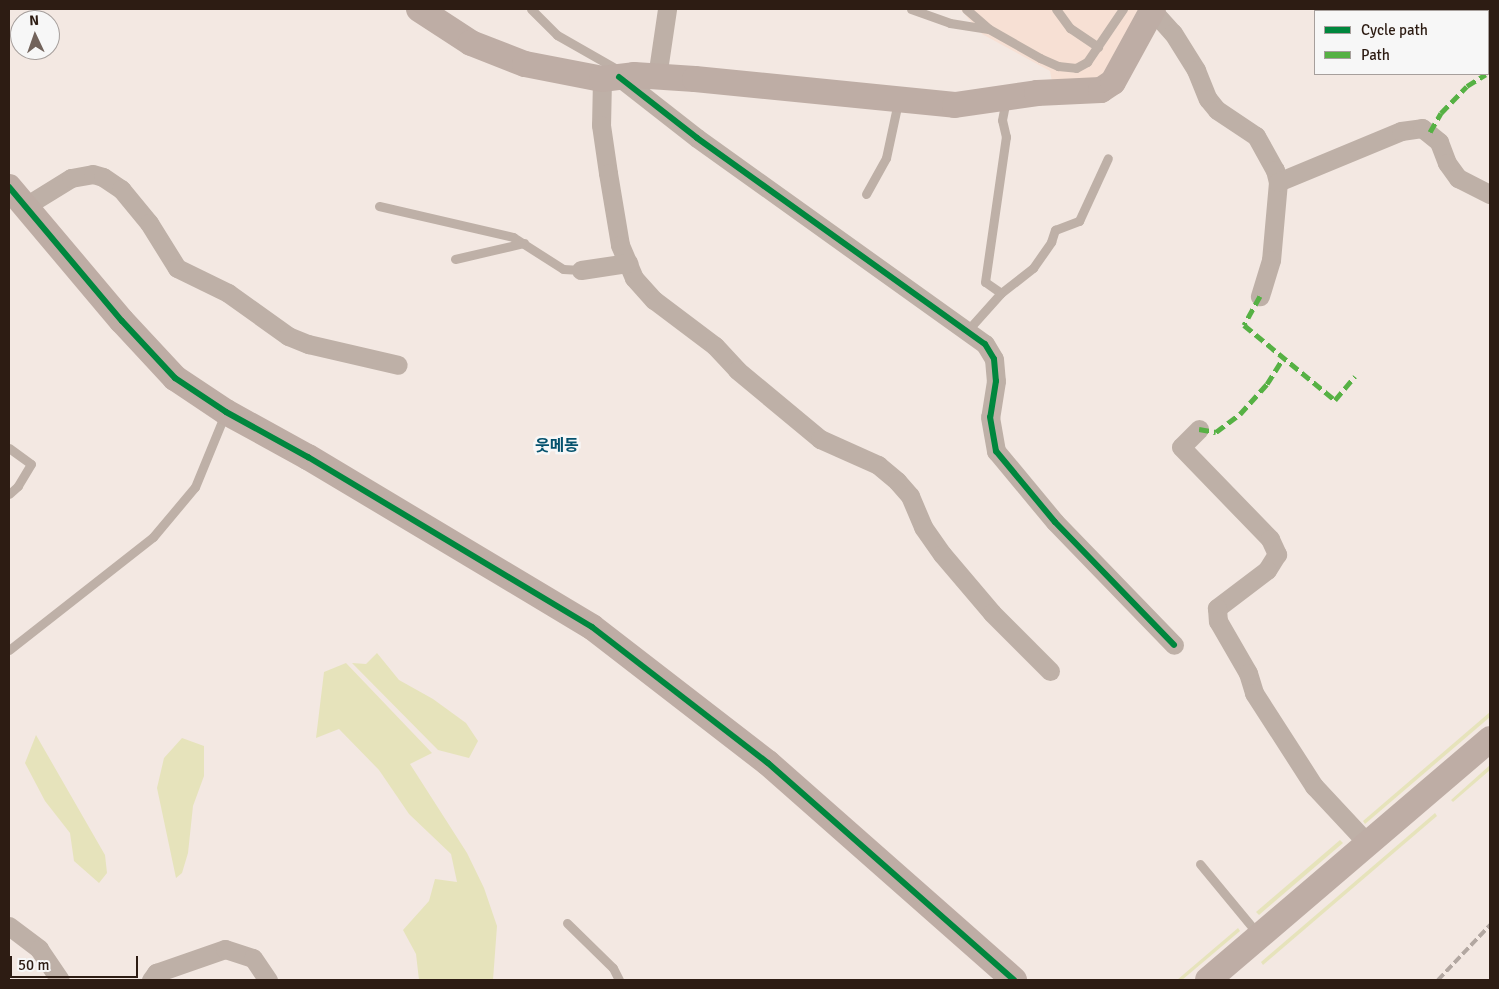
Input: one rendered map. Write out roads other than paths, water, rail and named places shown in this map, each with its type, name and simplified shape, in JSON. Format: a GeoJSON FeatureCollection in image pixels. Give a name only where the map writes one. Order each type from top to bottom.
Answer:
{"type":"FeatureCollection","features":[{"type":"Feature","properties":{"kind":"street"},"geometry":{"type":"LineString","coordinates":[[419,9],[471,43],[525,64],[616,78],[657,77],[955,105],[984,103],[1006,97],[1101,90],[1113,82],[1152,9],[1173,33],[1217,110],[1256,136],[1275,170],[1278,182],[1271,260],[1260,296]]}},
{"type":"Feature","properties":{"kind":"street"},"geometry":{"type":"LineString","coordinates":[[657,77],[667,9]]}},
{"type":"Feature","properties":{"kind":"street"},"geometry":{"type":"LineString","coordinates":[[616,78],[601,125],[620,245],[634,278],[654,300],[715,346],[737,370],[820,439],[878,465],[897,481],[910,496],[923,527],[942,554],[1004,625],[1050,671]]}},
{"type":"Feature","properties":{"kind":"street"},"geometry":{"type":"LineString","coordinates":[[616,78],[985,344],[994,359],[996,381],[990,417],[996,451],[1055,522],[1174,645]]}},
{"type":"Feature","properties":{"kind":"street"},"geometry":{"type":"LineString","coordinates":[[1278,182],[1401,131],[1422,128],[1440,142],[1447,163],[1458,178],[1490,194]]}},
{"type":"Feature","properties":{"kind":"street"},"geometry":{"type":"LineString","coordinates":[[398,366],[308,344],[288,336],[228,293],[177,268],[149,223],[121,190],[103,177],[92,174],[71,178],[16,197],[122,321],[175,378],[226,412],[308,457],[592,627],[768,763],[1014,980]]}},
{"type":"Feature","properties":{"kind":"street"},"geometry":{"type":"LineString","coordinates":[[581,270],[628,263]]}},
{"type":"Feature","properties":{"kind":"street"},"geometry":{"type":"LineString","coordinates":[[1199,429],[1181,447],[1270,539],[1277,554],[1267,570],[1217,608],[1218,621],[1248,673],[1254,694],[1314,786],[1368,844]]}},
{"type":"Feature","properties":{"kind":"street"},"geometry":{"type":"LineString","coordinates":[[1208,980],[1490,739]]}},
{"type":"Feature","properties":{"kind":"street"},"geometry":{"type":"LineString","coordinates":[[9,926],[39,949],[60,980]]}},
{"type":"Feature","properties":{"kind":"street"},"geometry":{"type":"LineString","coordinates":[[151,980],[156,974],[225,949],[253,958],[268,980]]}},
{"type":"Feature","properties":{"kind":"lane"},"geometry":{"type":"LineString","coordinates":[[532,9],[557,35],[616,78]]}},
{"type":"Feature","properties":{"kind":"lane"},"geometry":{"type":"LineString","coordinates":[[911,9],[950,23],[989,29]]}},
{"type":"Feature","properties":{"kind":"lane"},"geometry":{"type":"LineString","coordinates":[[966,9],[989,29],[1058,66],[1076,68],[1087,62],[1123,9]]}},
{"type":"Feature","properties":{"kind":"lane"},"geometry":{"type":"LineString","coordinates":[[1056,9],[1070,28],[1098,47]]}},
{"type":"Feature","properties":{"kind":"lane"},"geometry":{"type":"LineString","coordinates":[[1001,293],[985,282],[1006,138],[1002,120],[1006,97]]}},
{"type":"Feature","properties":{"kind":"lane"},"geometry":{"type":"LineString","coordinates":[[866,194],[886,158],[899,99]]}},
{"type":"Feature","properties":{"kind":"lane"},"geometry":{"type":"LineString","coordinates":[[967,331],[1001,293],[1033,268],[1051,242],[1055,230],[1079,221],[1108,158]]}},
{"type":"Feature","properties":{"kind":"lane"},"geometry":{"type":"LineString","coordinates":[[379,206],[490,231],[524,243],[563,270],[581,270]]}},
{"type":"Feature","properties":{"kind":"lane"},"geometry":{"type":"LineString","coordinates":[[455,259],[524,243]]}},
{"type":"Feature","properties":{"kind":"lane"},"geometry":{"type":"LineString","coordinates":[[9,650],[153,537],[195,487],[226,412]]}},
{"type":"Feature","properties":{"kind":"lane"},"geometry":{"type":"LineString","coordinates":[[9,448],[31,464],[18,486],[9,494]]}},
{"type":"Feature","properties":{"kind":"lane"},"geometry":{"type":"LineString","coordinates":[[1200,864],[1260,936]]}},
{"type":"Feature","properties":{"kind":"lane"},"geometry":{"type":"LineString","coordinates":[[566,923],[613,968],[619,980]]}},
{"type":"Feature","properties":{"kind":"railway"},"geometry":{"type":"LineString","coordinates":[[1438,980],[1490,925]]}},
{"type":"Feature","properties":{"kind":"district","name":"웃메동"},"geometry":{"type":"Point","coordinates":[557,446]}}]}
